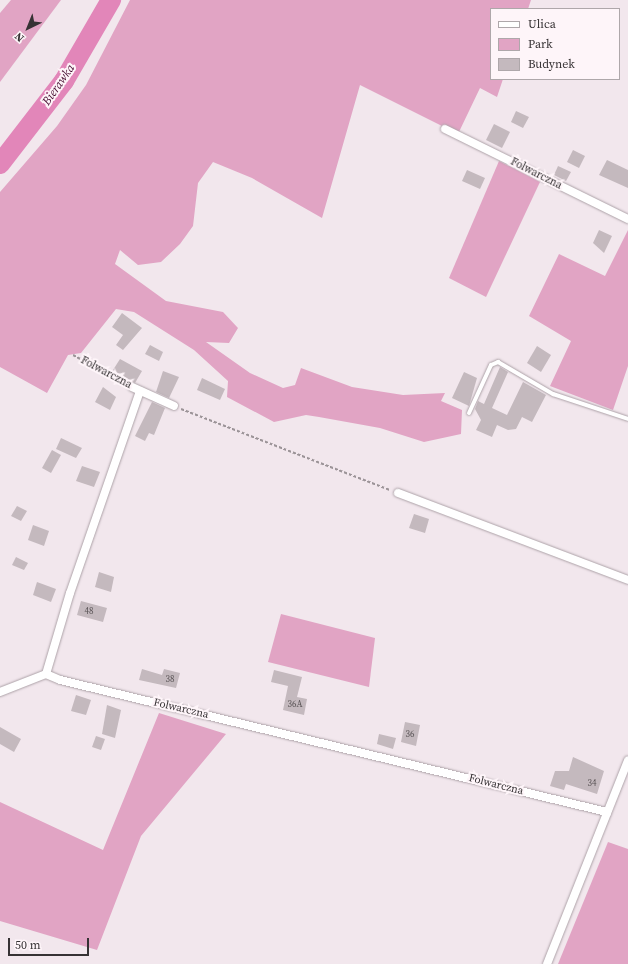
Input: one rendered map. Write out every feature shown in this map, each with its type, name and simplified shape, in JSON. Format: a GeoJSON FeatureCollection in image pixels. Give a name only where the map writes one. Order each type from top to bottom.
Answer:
{"type":"FeatureCollection","features":[{"type":"Feature","properties":{"kind":"street","name":"Folwarczna"},"geometry":{"type":"LineString","coordinates":[[445,129],[628,219]]}},
{"type":"Feature","properties":{"kind":"street","name":"Folwarczna"},"geometry":{"type":"LineString","coordinates":[[132,387],[174,406]]}},
{"type":"Feature","properties":{"kind":"street","name":"Folwarczna"},"geometry":{"type":"LineString","coordinates":[[140,391],[72,586],[46,674],[64,681],[607,812]]}},
{"type":"Feature","properties":{"kind":"street"},"geometry":{"type":"LineString","coordinates":[[398,493],[628,580]]}},
{"type":"Feature","properties":{"kind":"street"},"geometry":{"type":"LineString","coordinates":[[0,692],[46,674]]}},
{"type":"Feature","properties":{"kind":"street"},"geometry":{"type":"LineString","coordinates":[[547,964],[628,760]]}},
{"type":"Feature","properties":{"kind":"lane"},"geometry":{"type":"LineString","coordinates":[[470,413],[491,365],[498,362],[553,394],[628,419]]}},
{"type":"Feature","properties":{"kind":"path","name":"Folwarczna"},"geometry":{"type":"LineString","coordinates":[[73,355],[132,387]]}},
{"type":"Feature","properties":{"kind":"path"},"geometry":{"type":"LineString","coordinates":[[174,406],[398,493]]}},
{"type":"Feature","properties":{"kind":"green space"},"geometry":{"type":"Polygon","coordinates":[[[11,0],[61,0],[0,82],[0,13],[11,0]]]}},
{"type":"Feature","properties":{"kind":"green space"},"geometry":{"type":"Polygon","coordinates":[[[130,0],[531,0],[528,8],[490,8],[490,80],[503,80],[497,97],[480,88],[458,134],[360,85],[322,218],[252,178],[213,162],[198,183],[193,226],[180,244],[161,262],[138,265],[120,250],[115,264],[166,301],[223,312],[238,328],[229,343],[206,342],[250,373],[283,388],[295,385],[301,368],[352,387],[403,395],[445,393],[441,401],[462,410],[461,434],[424,442],[380,428],[306,415],[274,422],[227,397],[228,381],[194,350],[134,312],[116,309],[81,353],[68,355],[47,393],[0,367],[0,192],[57,126],[86,85],[130,0]]]}},
{"type":"Feature","properties":{"kind":"green space"},"geometry":{"type":"Polygon","coordinates":[[[499,161],[540,182],[486,297],[449,278],[499,161]]]}},
{"type":"Feature","properties":{"kind":"green space"},"geometry":{"type":"Polygon","coordinates":[[[628,230],[628,366],[613,410],[550,386],[571,341],[529,316],[559,254],[605,276],[628,230]]]}},
{"type":"Feature","properties":{"kind":"green space"},"geometry":{"type":"Polygon","coordinates":[[[281,614],[375,638],[369,687],[268,662],[281,614]]]}},
{"type":"Feature","properties":{"kind":"green space"},"geometry":{"type":"Polygon","coordinates":[[[159,713],[226,734],[141,836],[97,950],[0,921],[0,802],[103,850],[159,713]]]}},
{"type":"Feature","properties":{"kind":"green space"},"geometry":{"type":"Polygon","coordinates":[[[608,842],[628,849],[628,964],[558,964],[608,842]]]}},
{"type":"Feature","properties":{"kind":"building"},"geometry":{"type":"Polygon","coordinates":[[[516,111],[529,117],[523,128],[511,122],[516,111]]]}},
{"type":"Feature","properties":{"kind":"building"},"geometry":{"type":"Polygon","coordinates":[[[494,124],[510,132],[502,148],[486,140],[494,124]]]}},
{"type":"Feature","properties":{"kind":"building"},"geometry":{"type":"Polygon","coordinates":[[[573,150],[585,156],[579,168],[567,162],[573,150]]]}},
{"type":"Feature","properties":{"kind":"building"},"geometry":{"type":"Polygon","coordinates":[[[607,160],[628,170],[628,188],[599,175],[607,160]]]}},
{"type":"Feature","properties":{"kind":"building"},"geometry":{"type":"Polygon","coordinates":[[[558,166],[571,172],[566,181],[554,175],[558,166]]]}},
{"type":"Feature","properties":{"kind":"building"},"geometry":{"type":"Polygon","coordinates":[[[467,170],[485,178],[480,189],[462,181],[467,170]]]}},
{"type":"Feature","properties":{"kind":"building"},"geometry":{"type":"Polygon","coordinates":[[[599,230],[612,236],[604,253],[593,243],[599,230]]]}},
{"type":"Feature","properties":{"kind":"building"},"geometry":{"type":"Polygon","coordinates":[[[122,313],[142,328],[123,350],[116,345],[123,335],[112,327],[122,313]]]}},
{"type":"Feature","properties":{"kind":"building"},"geometry":{"type":"Polygon","coordinates":[[[150,345],[163,352],[159,361],[145,354],[150,345]]]}},
{"type":"Feature","properties":{"kind":"building"},"geometry":{"type":"Polygon","coordinates":[[[537,346],[551,355],[541,372],[527,363],[537,346]]]}},
{"type":"Feature","properties":{"kind":"building"},"geometry":{"type":"Polygon","coordinates":[[[120,359],[142,371],[135,383],[113,370],[120,359]]]}},
{"type":"Feature","properties":{"kind":"building"},"geometry":{"type":"Polygon","coordinates":[[[500,367],[508,372],[492,408],[507,415],[523,382],[546,395],[532,422],[522,417],[516,429],[508,430],[497,425],[492,437],[476,430],[481,420],[475,409],[478,401],[484,404],[500,367]]]}},
{"type":"Feature","properties":{"kind":"building"},"geometry":{"type":"Polygon","coordinates":[[[163,371],[179,377],[169,398],[156,392],[163,371]]]}},
{"type":"Feature","properties":{"kind":"building"},"geometry":{"type":"Polygon","coordinates":[[[464,372],[477,378],[469,406],[452,398],[464,372]]]}},
{"type":"Feature","properties":{"kind":"building"},"geometry":{"type":"Polygon","coordinates":[[[202,378],[225,389],[220,400],[197,390],[202,378]]]}},
{"type":"Feature","properties":{"kind":"building"},"geometry":{"type":"Polygon","coordinates":[[[103,387],[116,397],[110,410],[95,402],[103,387]]]}},
{"type":"Feature","properties":{"kind":"building"},"geometry":{"type":"Polygon","coordinates":[[[152,402],[165,408],[154,435],[149,433],[145,441],[135,436],[152,402]]]}},
{"type":"Feature","properties":{"kind":"building"},"geometry":{"type":"Polygon","coordinates":[[[61,438],[82,448],[76,458],[56,449],[61,438]]]}},
{"type":"Feature","properties":{"kind":"building"},"geometry":{"type":"Polygon","coordinates":[[[52,450],[61,455],[51,473],[42,468],[52,450]]]}},
{"type":"Feature","properties":{"kind":"building"},"geometry":{"type":"Polygon","coordinates":[[[82,466],[100,472],[94,487],[76,481],[82,466]]]}},
{"type":"Feature","properties":{"kind":"building"},"geometry":{"type":"Polygon","coordinates":[[[17,506],[27,511],[21,521],[11,516],[17,506]]]}},
{"type":"Feature","properties":{"kind":"building"},"geometry":{"type":"Polygon","coordinates":[[[414,514],[429,519],[425,533],[409,528],[414,514]]]}},
{"type":"Feature","properties":{"kind":"building"},"geometry":{"type":"Polygon","coordinates":[[[33,525],[49,531],[44,546],[28,540],[33,525]]]}},
{"type":"Feature","properties":{"kind":"building"},"geometry":{"type":"Polygon","coordinates":[[[16,557],[28,563],[24,570],[12,565],[16,557]]]}},
{"type":"Feature","properties":{"kind":"building"},"geometry":{"type":"Polygon","coordinates":[[[99,572],[114,577],[111,592],[95,587],[99,572]]]}},
{"type":"Feature","properties":{"kind":"building"},"geometry":{"type":"Polygon","coordinates":[[[37,582],[56,589],[51,602],[33,595],[37,582]]]}},
{"type":"Feature","properties":{"kind":"building"},"geometry":{"type":"Polygon","coordinates":[[[81,601],[107,608],[103,622],[77,615],[81,601]]]}},
{"type":"Feature","properties":{"kind":"building"},"geometry":{"type":"Polygon","coordinates":[[[142,669],[162,675],[164,669],[180,673],[176,688],[139,680],[142,669]]]}},
{"type":"Feature","properties":{"kind":"building"},"geometry":{"type":"Polygon","coordinates":[[[274,670],[302,677],[297,697],[307,699],[304,715],[283,710],[288,686],[271,682],[274,670]]]}},
{"type":"Feature","properties":{"kind":"building"},"geometry":{"type":"Polygon","coordinates":[[[76,695],[91,700],[86,715],[71,711],[76,695]]]}},
{"type":"Feature","properties":{"kind":"building"},"geometry":{"type":"Polygon","coordinates":[[[107,705],[121,710],[115,738],[102,734],[107,705]]]}},
{"type":"Feature","properties":{"kind":"building"},"geometry":{"type":"Polygon","coordinates":[[[405,722],[420,725],[416,746],[401,742],[405,722]]]}},
{"type":"Feature","properties":{"kind":"building"},"geometry":{"type":"Polygon","coordinates":[[[0,727],[21,739],[14,752],[0,744],[0,727]]]}},
{"type":"Feature","properties":{"kind":"building"},"geometry":{"type":"Polygon","coordinates":[[[379,734],[396,738],[393,749],[377,744],[379,734]]]}},
{"type":"Feature","properties":{"kind":"building"},"geometry":{"type":"Polygon","coordinates":[[[96,736],[105,739],[101,750],[92,747],[96,736]]]}},
{"type":"Feature","properties":{"kind":"building"},"geometry":{"type":"Polygon","coordinates":[[[573,757],[604,771],[597,794],[566,784],[564,790],[550,786],[555,771],[569,771],[573,757]]]}},
{"type":"Feature","properties":{"kind":"waterway","name":"Bierawka"},"geometry":{"type":"LineString","coordinates":[[0,164],[64,81],[111,0]]}}]}
